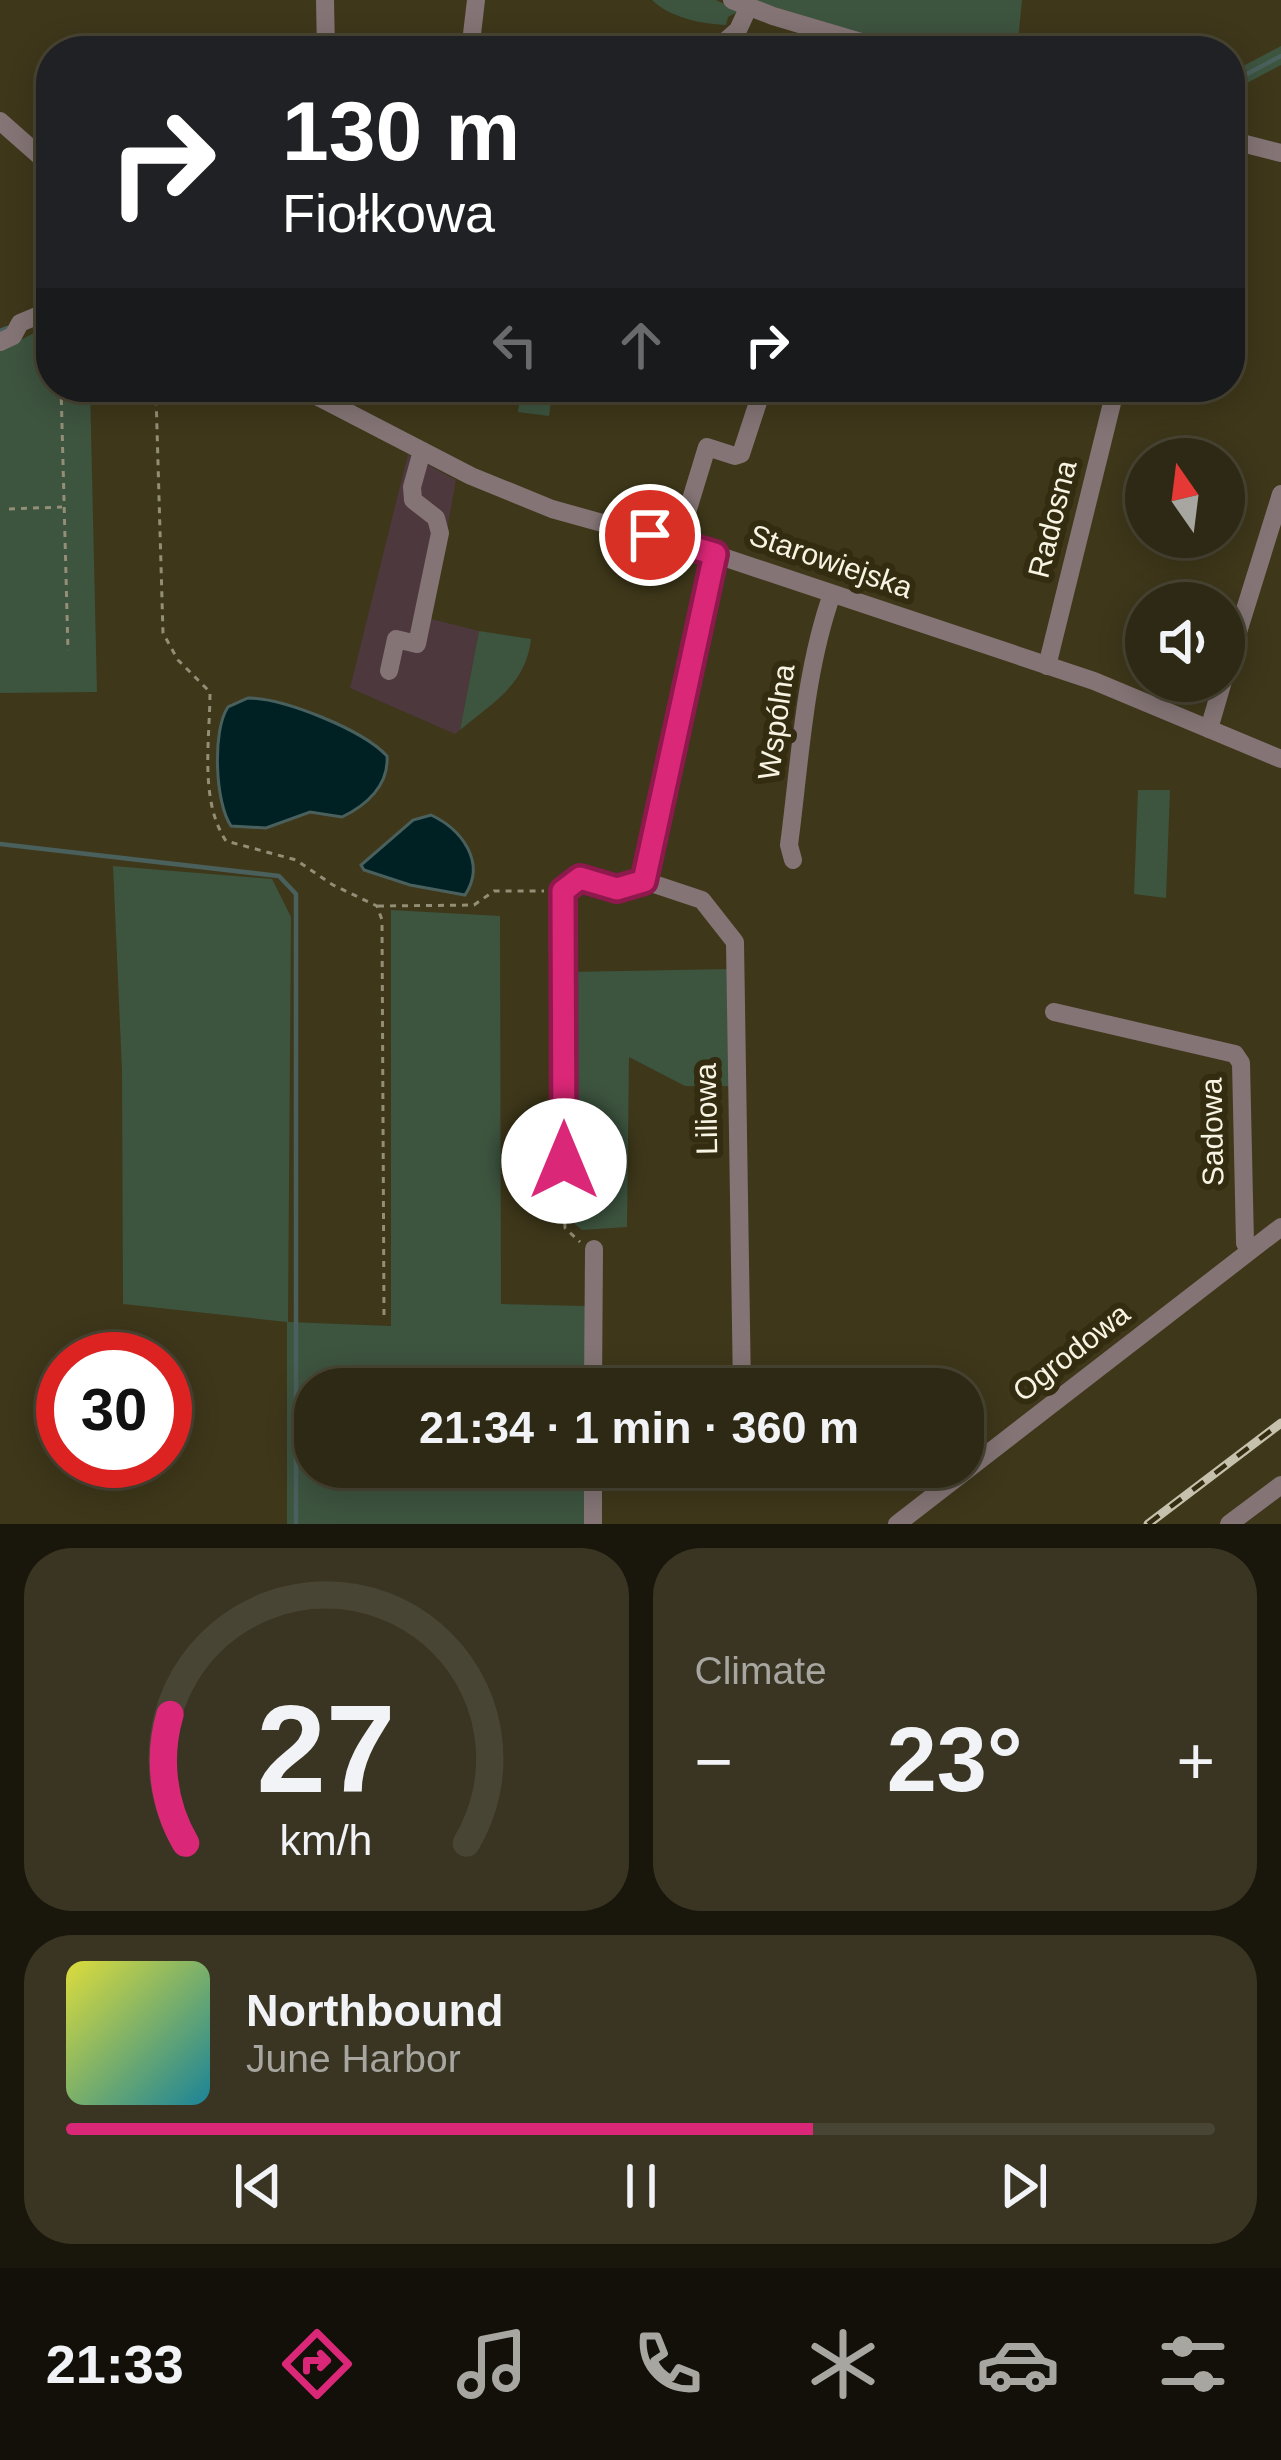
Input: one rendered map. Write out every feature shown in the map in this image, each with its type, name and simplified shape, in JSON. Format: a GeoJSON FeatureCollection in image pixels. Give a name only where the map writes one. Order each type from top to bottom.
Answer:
{"type":"FeatureCollection","features":[{"type":"Feature","properties":{"kind":"street"},"geometry":{"type":"LineString","coordinates":[[325,0],[326,36]]}},
{"type":"Feature","properties":{"kind":"street"},"geometry":{"type":"LineString","coordinates":[[472,36],[476,0]]}},
{"type":"Feature","properties":{"kind":"street"},"geometry":{"type":"LineString","coordinates":[[731,36],[738,30],[741,3],[844,36]]}},
{"type":"Feature","properties":{"kind":"street"},"geometry":{"type":"LineString","coordinates":[[0,121],[36,153]]}},
{"type":"Feature","properties":{"kind":"street"},"geometry":{"type":"LineString","coordinates":[[1245,144],[1281,153]]}},
{"type":"Feature","properties":{"kind":"street"},"geometry":{"type":"LineString","coordinates":[[0,341],[36,316]]}},
{"type":"Feature","properties":{"kind":"street","name":"Starowiejska"},"geometry":{"type":"LineString","coordinates":[[330,402],[422,451],[552,508],[678,542],[1047,665],[1281,759]]}},
{"type":"Feature","properties":{"kind":"street"},"geometry":{"type":"LineString","coordinates":[[678,542],[707,447],[741,454],[758,402]]}},
{"type":"Feature","properties":{"kind":"street","name":"Radosna"},"geometry":{"type":"LineString","coordinates":[[1047,665],[1112,402]]}},
{"type":"Feature","properties":{"kind":"street"},"geometry":{"type":"LineString","coordinates":[[388,671],[396,639],[417,644],[440,533],[436,518],[413,500],[422,451]]}},
{"type":"Feature","properties":{"kind":"street"},"geometry":{"type":"LineString","coordinates":[[1245,609],[1281,494]]}},
{"type":"Feature","properties":{"kind":"street"},"geometry":{"type":"LineString","coordinates":[[644,881],[715,554]]}},
{"type":"Feature","properties":{"kind":"street","name":"Wspólna"},"geometry":{"type":"LineString","coordinates":[[793,860],[789,844],[804,730],[821,625],[832,594]]}},
{"type":"Feature","properties":{"kind":"street"},"geometry":{"type":"LineString","coordinates":[[1209,729],[1217,702]]}},
{"type":"Feature","properties":{"kind":"street","name":"Liliowa"},"geometry":{"type":"LineString","coordinates":[[563,891],[580,878],[617,889],[644,881],[702,900],[735,942],[742,1368]]}},
{"type":"Feature","properties":{"kind":"street"},"geometry":{"type":"LineString","coordinates":[[563,891],[564,1161]]}},
{"type":"Feature","properties":{"kind":"street","name":"Sadowa"},"geometry":{"type":"LineString","coordinates":[[1054,1012],[1235,1054],[1241,1063],[1245,1244],[1250,1250]]}},
{"type":"Feature","properties":{"kind":"street","name":"Ogrodowa"},"geometry":{"type":"LineString","coordinates":[[897,1524],[1281,1227]]}},
{"type":"Feature","properties":{"kind":"street"},"geometry":{"type":"LineString","coordinates":[[593,1368],[594,1249]]}},
{"type":"Feature","properties":{"kind":"street"},"geometry":{"type":"LineString","coordinates":[[1228,1524],[1281,1485]]}},
{"type":"Feature","properties":{"kind":"street"},"geometry":{"type":"LineString","coordinates":[[593,1488],[593,1524]]}},
{"type":"Feature","properties":{"kind":"path"},"geometry":{"type":"LineString","coordinates":[[61,402],[68,651]]}},
{"type":"Feature","properties":{"kind":"path"},"geometry":{"type":"LineString","coordinates":[[156,402],[164,633],[178,660],[210,692],[209,772],[215,824],[226,841],[296,860],[333,885],[376,905],[474,905],[494,891],[563,891]]}},
{"type":"Feature","properties":{"kind":"path"},"geometry":{"type":"LineString","coordinates":[[9,509],[64,507]]}},
{"type":"Feature","properties":{"kind":"path"},"geometry":{"type":"LineString","coordinates":[[376,905],[382,920],[384,1316]]}},
{"type":"Feature","properties":{"kind":"path"},"geometry":{"type":"LineString","coordinates":[[564,1161],[565,1228],[574,1239],[594,1249]]}},
{"type":"Feature","properties":{"kind":"shaded area"},"geometry":{"type":"Polygon","coordinates":[[[408,454],[456,480],[431,619],[479,631],[460,730],[455,734],[350,688],[408,454]]]}},
{"type":"Feature","properties":{"kind":"green space"},"geometry":{"type":"Polygon","coordinates":[[[652,0],[716,0],[739,11],[728,17],[726,25],[716,24],[676,15],[652,0]]]}},
{"type":"Feature","properties":{"kind":"green space"},"geometry":{"type":"Polygon","coordinates":[[[752,0],[1022,0],[1018,36],[869,36],[752,0]]]}},
{"type":"Feature","properties":{"kind":"green space"},"geometry":{"type":"Polygon","coordinates":[[[1281,46],[1281,65],[1245,84],[1245,65],[1281,46]]]}},
{"type":"Feature","properties":{"kind":"green space"},"geometry":{"type":"Polygon","coordinates":[[[36,332],[36,402],[90,402],[97,692],[0,693],[0,351],[36,332]]]}},
{"type":"Feature","properties":{"kind":"green space"},"geometry":{"type":"Polygon","coordinates":[[[519,402],[551,402],[549,416],[518,412],[519,402]]]}},
{"type":"Feature","properties":{"kind":"green space"},"geometry":{"type":"Polygon","coordinates":[[[479,631],[531,639],[528,655],[515,681],[460,730],[479,631]]]}},
{"type":"Feature","properties":{"kind":"green space"},"geometry":{"type":"Polygon","coordinates":[[[1138,790],[1170,790],[1166,898],[1134,894],[1138,790]]]}},
{"type":"Feature","properties":{"kind":"green space"},"geometry":{"type":"Polygon","coordinates":[[[113,866],[272,879],[291,917],[288,1322],[391,1326],[391,910],[500,916],[501,1304],[586,1306],[586,1368],[294,1368],[294,1488],[587,1488],[587,1524],[287,1524],[287,1322],[123,1304],[122,1071],[113,866]]]}},
{"type":"Feature","properties":{"kind":"green space"},"geometry":{"type":"Polygon","coordinates":[[[728,969],[729,1086],[685,1086],[629,1057],[627,1227],[582,1230],[571,1221],[570,972],[728,969]]]}},
{"type":"Feature","properties":{"kind":"water"},"geometry":{"type":"Polygon","coordinates":[[[248,698],[301,709],[376,746],[387,756],[387,766],[375,793],[342,817],[310,812],[266,828],[231,826],[219,784],[219,732],[228,707],[248,698]]]}},
{"type":"Feature","properties":{"kind":"water"},"geometry":{"type":"Polygon","coordinates":[[[431,815],[461,838],[472,859],[465,895],[410,885],[361,865],[413,820],[431,815]]]}},
{"type":"Feature","properties":{"kind":"waterway"},"geometry":{"type":"LineString","coordinates":[[1245,75],[1281,56]]}},
{"type":"Feature","properties":{"kind":"waterway"},"geometry":{"type":"LineString","coordinates":[[0,331],[7,328]]}},
{"type":"Feature","properties":{"kind":"waterway"},"geometry":{"type":"LineString","coordinates":[[0,844],[279,876],[296,894],[296,1524]]}},
{"type":"Feature","properties":{"kind":"railway"},"geometry":{"type":"LineString","coordinates":[[1148,1524],[1281,1423]]}},
{"type":"Feature","properties":{"kind":"route"},"geometry":{"type":"LineString","coordinates":[[564,1161],[563,891],[580,878],[617,889],[644,881],[715,554],[650,535]]}}]}
